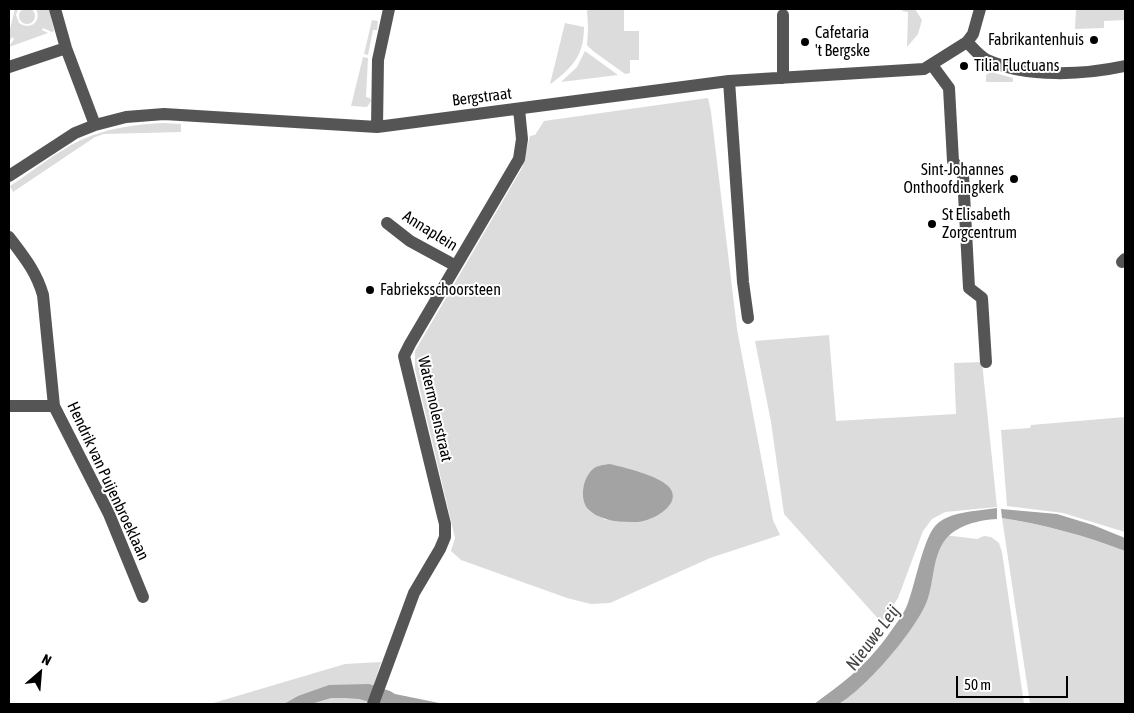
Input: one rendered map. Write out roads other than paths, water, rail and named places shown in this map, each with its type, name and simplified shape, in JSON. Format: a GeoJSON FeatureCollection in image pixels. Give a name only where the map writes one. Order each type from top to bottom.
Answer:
{"type":"FeatureCollection","features":[{"type":"Feature","properties":{"kind":"street"},"geometry":{"type":"LineString","coordinates":[[55,9],[66,48],[95,125]]}},
{"type":"Feature","properties":{"kind":"street"},"geometry":{"type":"LineString","coordinates":[[377,127],[378,60],[389,9]]}},
{"type":"Feature","properties":{"kind":"street"},"geometry":{"type":"LineString","coordinates":[[980,9],[973,34],[967,42],[976,53],[987,60],[1022,70],[1065,73],[1090,72],[1125,66]]}},
{"type":"Feature","properties":{"kind":"street"},"geometry":{"type":"LineString","coordinates":[[783,12],[783,78]]}},
{"type":"Feature","properties":{"kind":"street","name":"Bergstraat"},"geometry":{"type":"LineString","coordinates":[[9,176],[75,133],[95,125],[126,117],[164,114],[377,127],[729,81],[924,69],[967,42]]}},
{"type":"Feature","properties":{"kind":"street"},"geometry":{"type":"LineString","coordinates":[[9,67],[66,48]]}},
{"type":"Feature","properties":{"kind":"street"},"geometry":{"type":"LineString","coordinates":[[932,65],[949,88],[953,161],[963,175],[969,288],[982,298],[986,362]]}},
{"type":"Feature","properties":{"kind":"street"},"geometry":{"type":"LineString","coordinates":[[729,81],[748,318]]}},
{"type":"Feature","properties":{"kind":"street","name":"Watermolenstraat"},"geometry":{"type":"LineString","coordinates":[[373,704],[414,593],[445,537],[445,524],[404,356],[519,159],[522,139],[519,108]]}},
{"type":"Feature","properties":{"kind":"street","name":"Annaplein"},"geometry":{"type":"LineString","coordinates":[[387,223],[410,241],[456,266]]}},
{"type":"Feature","properties":{"kind":"street","name":"Hendrik van Puijenbroeklaan"},"geometry":{"type":"LineString","coordinates":[[9,237],[38,278],[43,295],[54,406],[109,514],[143,597]]}},
{"type":"Feature","properties":{"kind":"street"},"geometry":{"type":"LineString","coordinates":[[9,406],[54,406]]}},
{"type":"Feature","properties":{"kind":"place","name":"Fabrikantenhuis"},"geometry":{"type":"Point","coordinates":[1094,40]}},
{"type":"Feature","properties":{"kind":"place","name":"Cafetaria 't Bergske"},"geometry":{"type":"Point","coordinates":[805,42]}},
{"type":"Feature","properties":{"kind":"place","name":"Tilia Fluctuans"},"geometry":{"type":"Point","coordinates":[964,66]}},
{"type":"Feature","properties":{"kind":"place","name":"Sint-Johannes Onthoofdingkerk"},"geometry":{"type":"Point","coordinates":[1014,179]}},
{"type":"Feature","properties":{"kind":"place","name":"St Elisabeth Zorgcentrum"},"geometry":{"type":"Point","coordinates":[932,224]}},
{"type":"Feature","properties":{"kind":"place","name":"Fabrieksschoorsteen"},"geometry":{"type":"Point","coordinates":[370,290]}},
{"type":"Feature","properties":{"kind":"water label","name":"Nieuwe Leij"},"geometry":{"type":"Point","coordinates":[873,638]}}]}
